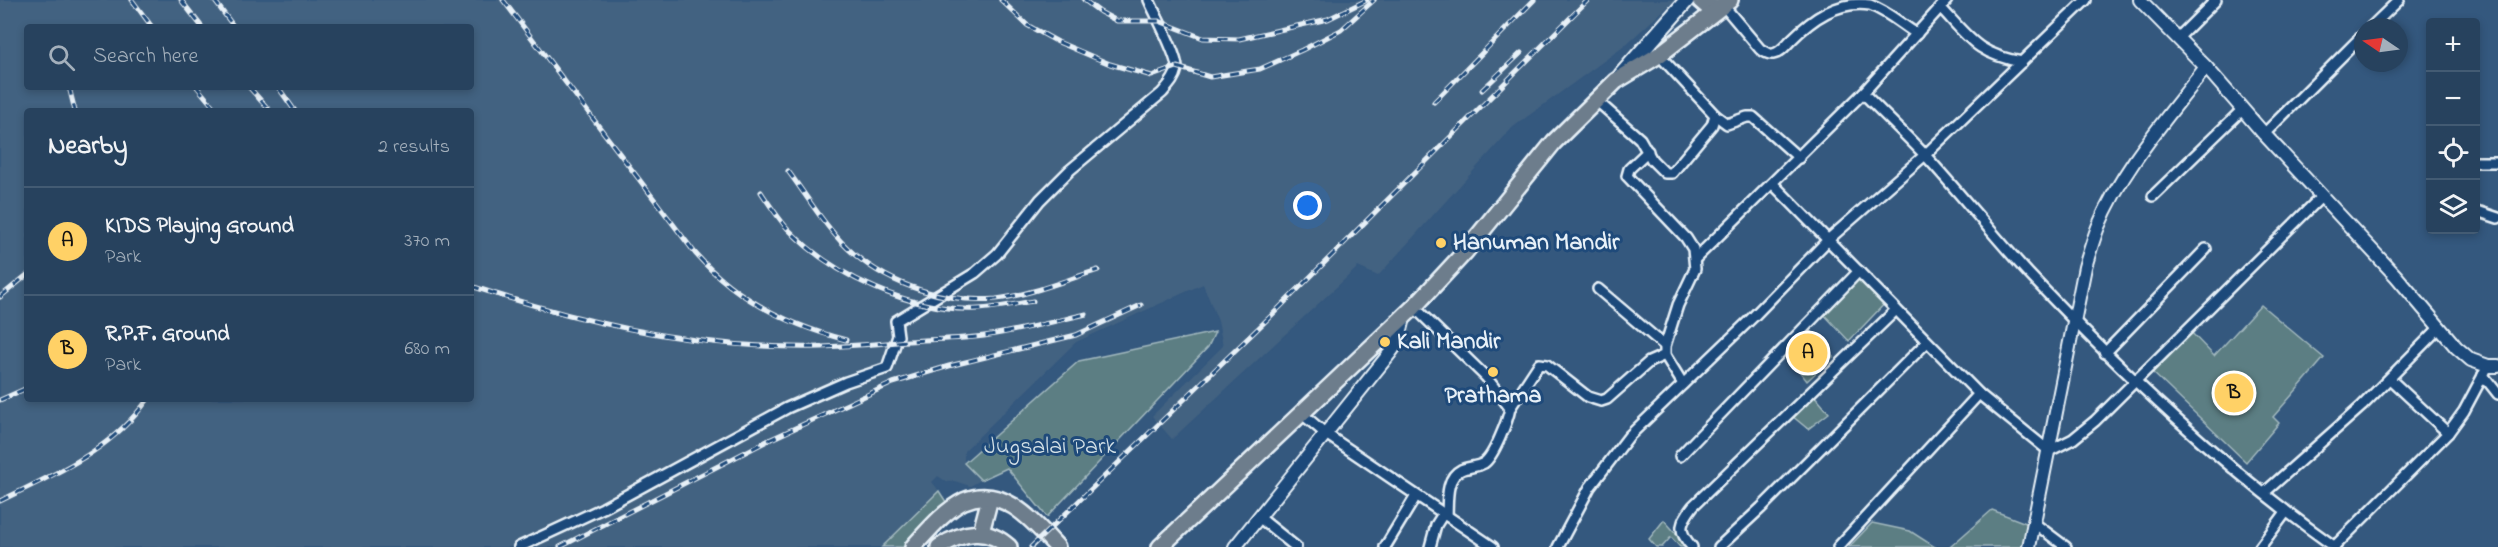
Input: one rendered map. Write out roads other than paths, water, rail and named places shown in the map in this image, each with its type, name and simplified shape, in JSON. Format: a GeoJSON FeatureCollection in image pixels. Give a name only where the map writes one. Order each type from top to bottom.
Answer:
{"type":"FeatureCollection","features":[{"type":"Feature","properties":{"kind":"main road"},"geometry":{"type":"LineString","coordinates":[[1160,547],[1410,310],[1465,252],[1554,142],[1616,81],[1687,0]]}},
{"type":"Feature","properties":{"kind":"main road"},"geometry":{"type":"LineString","coordinates":[[1700,0],[1708,7],[1724,4]]}},
{"type":"Feature","properties":{"kind":"main road"},"geometry":{"type":"LineString","coordinates":[[1616,81],[1659,55],[1724,4]]}},
{"type":"Feature","properties":{"kind":"main road"},"geometry":{"type":"LineString","coordinates":[[981,532],[990,498]]}},
{"type":"Feature","properties":{"kind":"main road"},"geometry":{"type":"LineString","coordinates":[[913,547],[963,501],[990,498],[1014,506],[1057,547]]}},
{"type":"Feature","properties":{"kind":"main road"},"geometry":{"type":"LineString","coordinates":[[939,547],[954,538],[981,532],[993,535],[1009,547]]}},
{"type":"Feature","properties":{"kind":"street"},"geometry":{"type":"LineString","coordinates":[[519,547],[603,508],[787,408],[846,382],[887,368],[898,336],[896,321],[975,273],[997,254],[1040,200],[1070,170],[1162,93],[1174,79],[1177,67],[1168,40],[1149,0]]}},
{"type":"Feature","properties":{"kind":"street"},"geometry":{"type":"LineString","coordinates":[[1695,259],[1863,93],[1947,0]]}},
{"type":"Feature","properties":{"kind":"street"},"geometry":{"type":"LineString","coordinates":[[1558,547],[1590,487],[1609,459],[1629,436],[1829,239],[1925,155],[2086,0]]}},
{"type":"Feature","properties":{"kind":"street"},"geometry":{"type":"LineString","coordinates":[[2140,0],[2206,67],[2456,347],[2471,360],[2490,369],[2498,394]]}},
{"type":"Feature","properties":{"kind":"street"},"geometry":{"type":"LineString","coordinates":[[2178,38],[2216,0]]}},
{"type":"Feature","properties":{"kind":"street"},"geometry":{"type":"LineString","coordinates":[[2380,18],[2398,0]]}},
{"type":"Feature","properties":{"kind":"street"},"geometry":{"type":"LineString","coordinates":[[1724,4],[1760,49],[1767,53],[1774,54],[1780,51],[1805,25],[1823,11],[1838,4],[1854,2],[1869,4],[1917,34]]}},
{"type":"Feature","properties":{"kind":"street"},"geometry":{"type":"LineString","coordinates":[[1941,8],[1985,52],[1996,57],[2022,62]]}},
{"type":"Feature","properties":{"kind":"street"},"geometry":{"type":"LineString","coordinates":[[2264,134],[2354,44]]}},
{"type":"Feature","properties":{"kind":"street"},"geometry":{"type":"LineString","coordinates":[[1659,55],[1715,115],[1727,123],[1747,117],[1758,120],[1799,158]]}},
{"type":"Feature","properties":{"kind":"street"},"geometry":{"type":"LineString","coordinates":[[2030,547],[2085,267],[2099,226],[2120,185],[2152,137],[2206,67]]}},
{"type":"Feature","properties":{"kind":"street"},"geometry":{"type":"LineString","coordinates":[[1863,93],[1925,155],[1998,239],[2105,353],[2191,432],[2286,512],[2334,547],[2448,433],[2490,369]]}},
{"type":"Feature","properties":{"kind":"street"},"geometry":{"type":"LineString","coordinates":[[1597,100],[1640,139],[1652,160],[1665,173],[1672,173],[1712,125],[1715,115]]}},
{"type":"Feature","properties":{"kind":"street"},"geometry":{"type":"LineString","coordinates":[[2153,195],[2243,109]]}},
{"type":"Feature","properties":{"kind":"street"},"geometry":{"type":"LineString","coordinates":[[1430,547],[1436,525],[1445,515],[1450,481],[1456,473],[1484,463],[1490,456],[1510,408],[1539,364],[1547,365],[1588,397],[1601,402],[1665,350],[1678,305],[1695,269],[1695,259],[1693,249],[1686,238],[1627,176],[1629,169],[1648,151]]}},
{"type":"Feature","properties":{"kind":"street"},"geometry":{"type":"LineString","coordinates":[[2480,162],[2498,162]]}},
{"type":"Feature","properties":{"kind":"street"},"geometry":{"type":"LineString","coordinates":[[1773,184],[1979,394],[2049,451]]}},
{"type":"Feature","properties":{"kind":"street"},"geometry":{"type":"LineString","coordinates":[[2049,451],[2073,439],[2322,196]]}},
{"type":"Feature","properties":{"kind":"street"},"geometry":{"type":"LineString","coordinates":[[2480,212],[2498,218]]}},
{"type":"Feature","properties":{"kind":"street"},"geometry":{"type":"LineString","coordinates":[[2105,353],[2206,249]]}},
{"type":"Feature","properties":{"kind":"street"},"geometry":{"type":"LineString","coordinates":[[1680,456],[1859,271]]}},
{"type":"Feature","properties":{"kind":"street"},"geometry":{"type":"LineString","coordinates":[[1598,289],[1665,350],[1683,384]]}},
{"type":"Feature","properties":{"kind":"street"},"geometry":{"type":"LineString","coordinates":[[1235,547],[1398,342],[1410,310],[1486,377],[1510,408]]}},
{"type":"Feature","properties":{"kind":"street"},"geometry":{"type":"LineString","coordinates":[[1692,547],[1684,538],[1681,529],[1684,518],[1693,506],[1896,310]]}},
{"type":"Feature","properties":{"kind":"street"},"geometry":{"type":"LineString","coordinates":[[2264,493],[2317,449],[2440,327]]}},
{"type":"Feature","properties":{"kind":"street"},"geometry":{"type":"LineString","coordinates":[[1719,547],[1927,342]]}},
{"type":"Feature","properties":{"kind":"street"},"geometry":{"type":"LineString","coordinates":[[2390,379],[2448,433]]}},
{"type":"Feature","properties":{"kind":"street"},"geometry":{"type":"LineString","coordinates":[[1838,547],[1979,394]]}},
{"type":"Feature","properties":{"kind":"street"},"geometry":{"type":"LineString","coordinates":[[1301,413],[1326,434],[1493,547]]}},
{"type":"Feature","properties":{"kind":"street"},"geometry":{"type":"LineString","coordinates":[[1385,547],[1416,496]]}},
{"type":"Feature","properties":{"kind":"street"},"geometry":{"type":"LineString","coordinates":[[2260,547],[2286,512]]}},
{"type":"Feature","properties":{"kind":"street"},"geometry":{"type":"LineString","coordinates":[[1260,518],[1296,547]]}},
{"type":"Feature","properties":{"kind":"street"},"geometry":{"type":"LineString","coordinates":[[2034,523],[2066,547]]}},
{"type":"Feature","properties":{"kind":"railway"},"geometry":{"type":"LineString","coordinates":[[132,0],[150,24]]}},
{"type":"Feature","properties":{"kind":"railway"},"geometry":{"type":"LineString","coordinates":[[181,0],[200,24]]}},
{"type":"Feature","properties":{"kind":"railway"},"geometry":{"type":"LineString","coordinates":[[214,0],[232,24]]}},
{"type":"Feature","properties":{"kind":"railway"},"geometry":{"type":"LineString","coordinates":[[503,0],[695,253],[711,269],[745,297],[783,318],[846,340]]}},
{"type":"Feature","properties":{"kind":"railway"},"geometry":{"type":"LineString","coordinates":[[1001,0],[1027,25],[1058,42],[1110,64],[1152,76],[1177,67],[1210,77],[1260,69],[1302,50],[1341,30],[1374,0]]}},
{"type":"Feature","properties":{"kind":"railway"},"geometry":{"type":"LineString","coordinates":[[1084,0],[1117,21],[1159,21],[1203,38],[1239,39],[1328,19],[1367,0]]}},
{"type":"Feature","properties":{"kind":"railway"},"geometry":{"type":"LineString","coordinates":[[1434,102],[1534,0]]}},
{"type":"Feature","properties":{"kind":"railway"},"geometry":{"type":"LineString","coordinates":[[1031,547],[1275,312],[1588,0]]}},
{"type":"Feature","properties":{"kind":"railway"},"geometry":{"type":"LineString","coordinates":[[1482,90],[1521,53]]}},
{"type":"Feature","properties":{"kind":"railway"},"geometry":{"type":"LineString","coordinates":[[70,90],[74,108]]}},
{"type":"Feature","properties":{"kind":"railway"},"geometry":{"type":"LineString","coordinates":[[200,90],[214,108]]}},
{"type":"Feature","properties":{"kind":"railway"},"geometry":{"type":"LineString","coordinates":[[252,90],[267,108]]}},
{"type":"Feature","properties":{"kind":"railway"},"geometry":{"type":"LineString","coordinates":[[280,90],[293,108]]}},
{"type":"Feature","properties":{"kind":"railway"},"geometry":{"type":"LineString","coordinates":[[788,171],[827,225],[854,254],[885,275],[921,290],[958,298],[996,299],[1035,291],[1098,270]]}},
{"type":"Feature","properties":{"kind":"railway"},"geometry":{"type":"LineString","coordinates":[[761,192],[784,225],[807,246],[828,262],[876,288],[927,305],[953,308],[978,309],[1033,301]]}},
{"type":"Feature","properties":{"kind":"railway"},"geometry":{"type":"LineString","coordinates":[[0,297],[24,277]]}},
{"type":"Feature","properties":{"kind":"railway"},"geometry":{"type":"LineString","coordinates":[[474,287],[550,310],[629,329],[710,342],[751,345],[832,347],[973,337],[1022,329],[1086,314]]}},
{"type":"Feature","properties":{"kind":"railway"},"geometry":{"type":"LineString","coordinates":[[560,547],[769,440],[893,383],[949,366],[1076,335],[1141,305]]}},
{"type":"Feature","properties":{"kind":"railway"},"geometry":{"type":"LineString","coordinates":[[0,400],[24,389]]}},
{"type":"Feature","properties":{"kind":"railway"},"geometry":{"type":"LineString","coordinates":[[0,501],[61,470],[99,447],[117,433],[146,402]]}},
{"type":"Feature","properties":{"kind":"place","name":"Hanuman Mandir"},"geometry":{"type":"Point","coordinates":[1441,243]}},
{"type":"Feature","properties":{"kind":"place","name":"Kali Mandir"},"geometry":{"type":"Point","coordinates":[1385,342]}},
{"type":"Feature","properties":{"kind":"place","name":"KIDS Playing Ground"},"geometry":{"type":"Point","coordinates":[1808,353]}},
{"type":"Feature","properties":{"kind":"place","name":"Prathama"},"geometry":{"type":"Point","coordinates":[1493,372]}},
{"type":"Feature","properties":{"kind":"place","name":"R.P.F. Ground"},"geometry":{"type":"Point","coordinates":[2234,393]}},
{"type":"Feature","properties":{"kind":"park label","name":"Jugsalai Park"},"geometry":{"type":"Point","coordinates":[1050,447]}}]}
